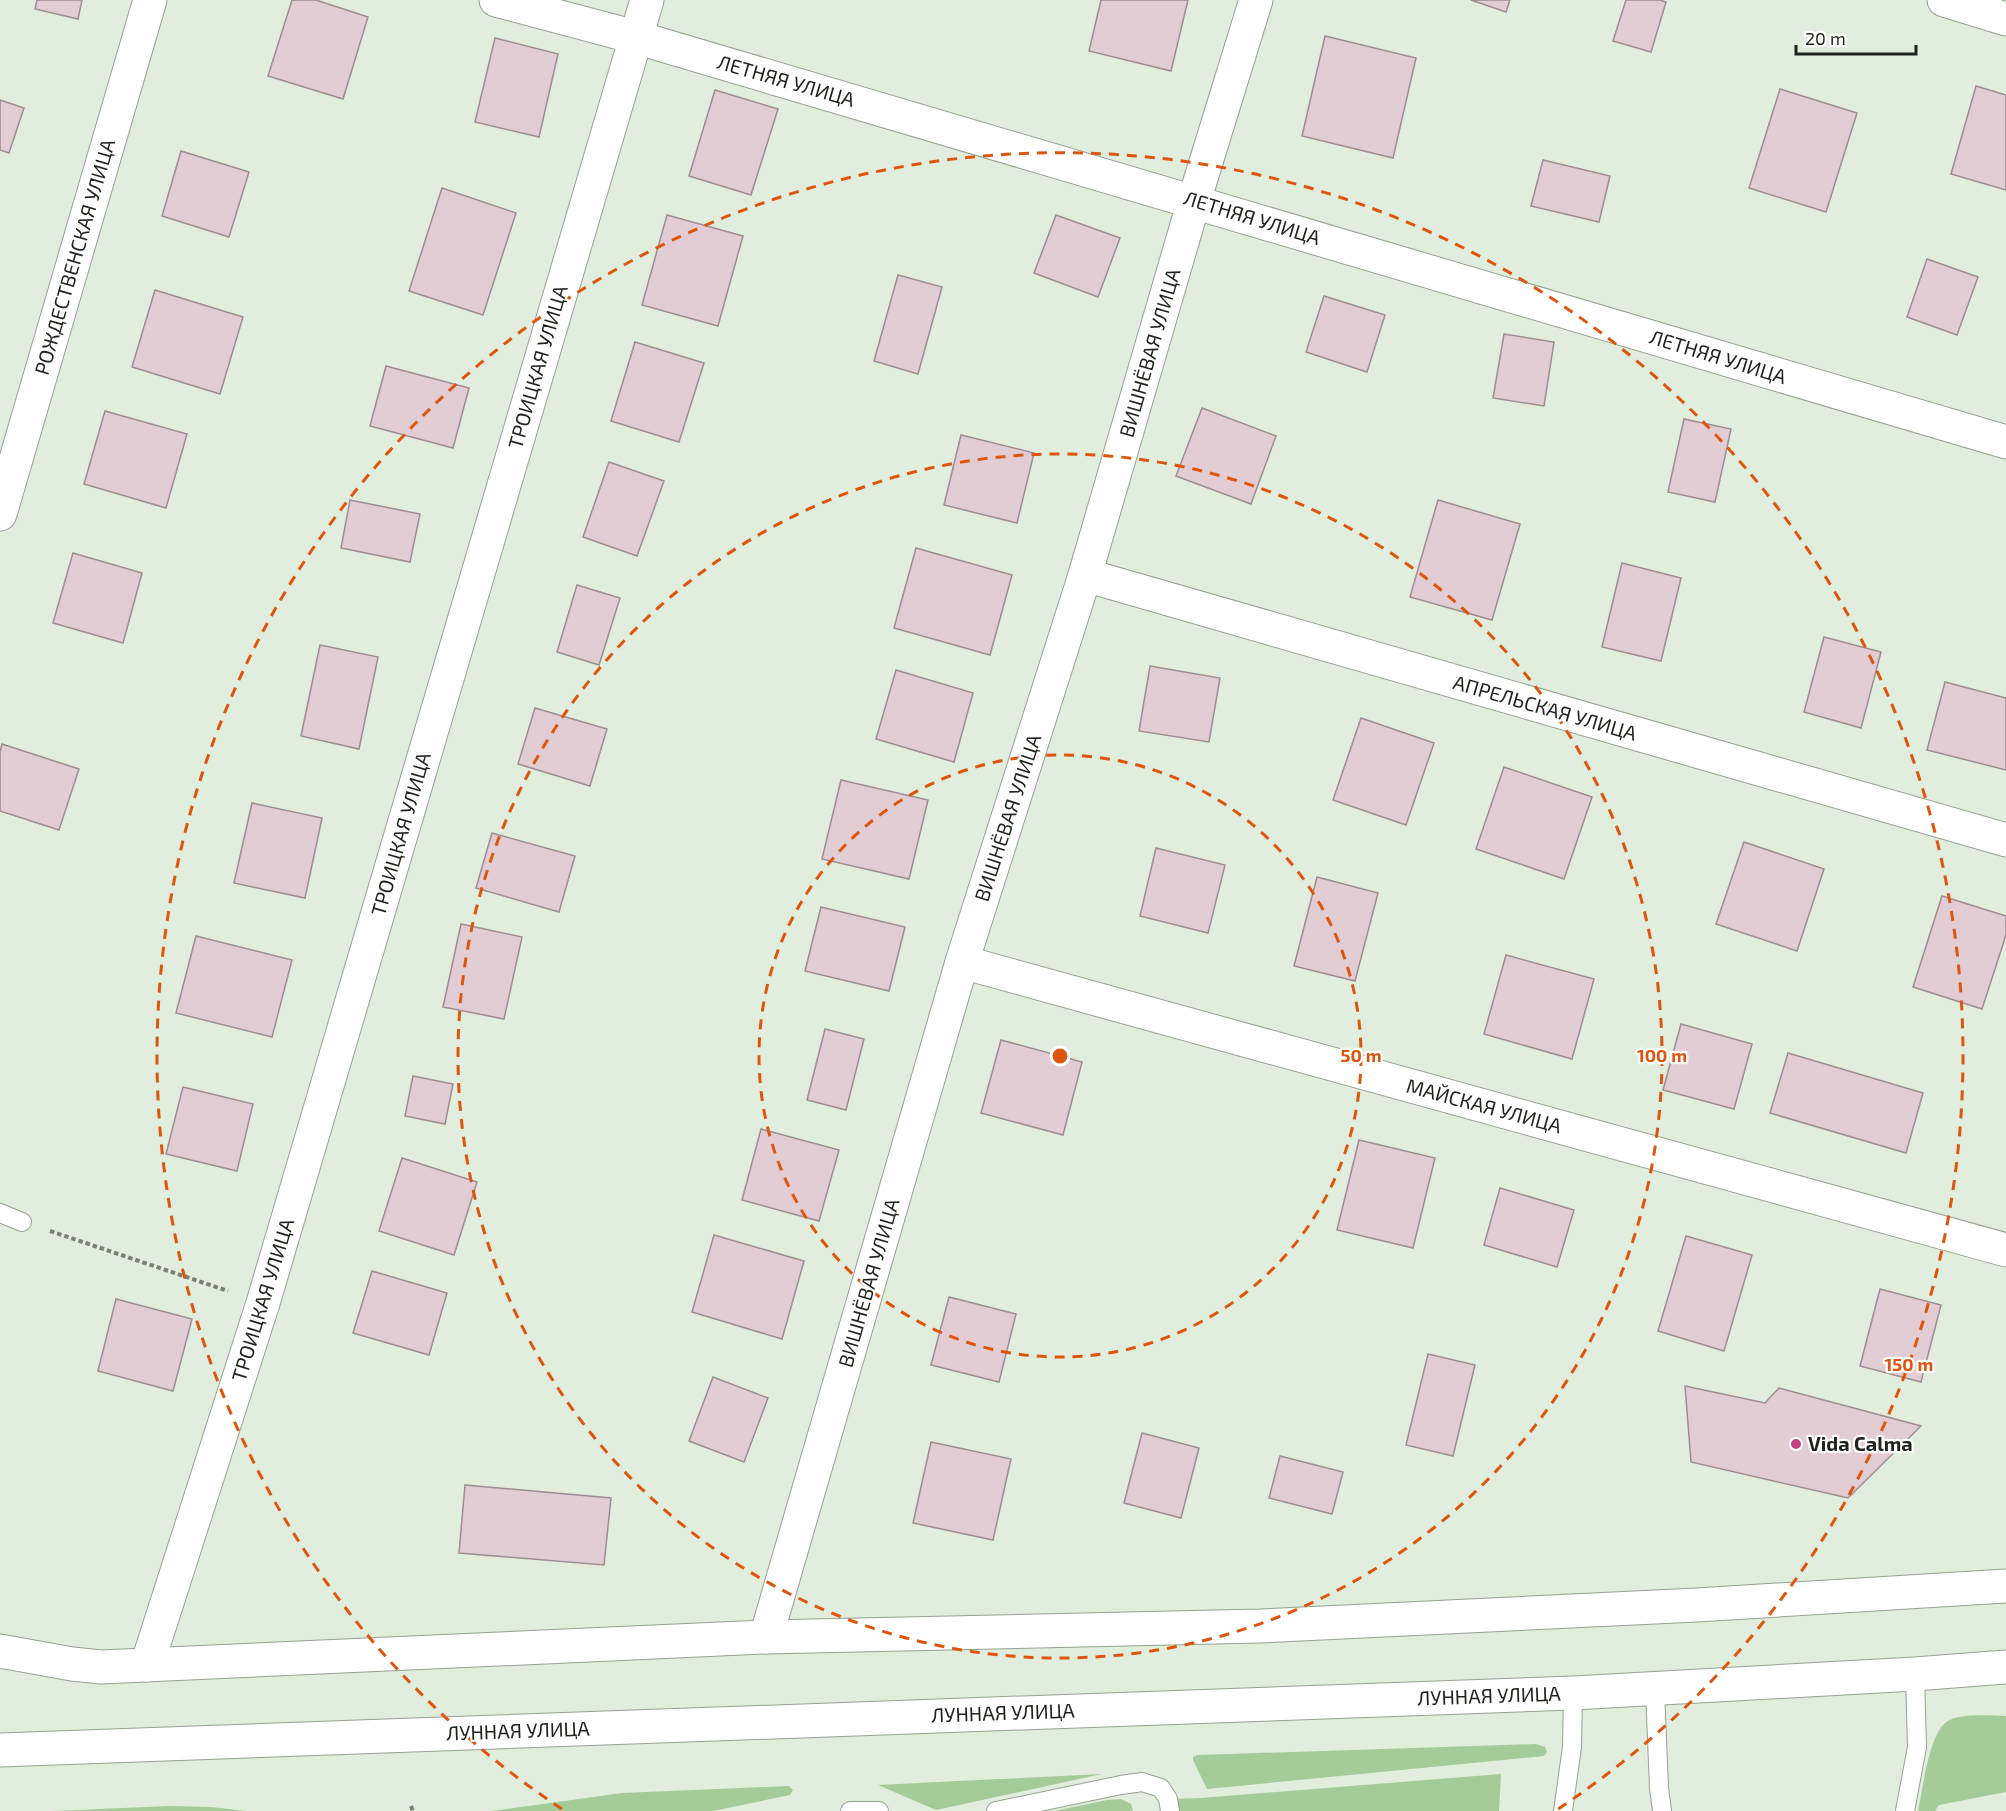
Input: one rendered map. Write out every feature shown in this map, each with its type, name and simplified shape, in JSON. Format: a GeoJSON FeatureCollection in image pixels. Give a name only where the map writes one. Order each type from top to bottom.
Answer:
{"type":"FeatureCollection","features":[{"type":"Feature","properties":{"kind":"street","name":"РОЖДЕСТВЕНСКАЯ УЛИЦА"},"geometry":{"type":"LineString","coordinates":[[0,514],[150,0]]}},
{"type":"Feature","properties":{"kind":"street","name":"ЛЕТНЯЯ УЛИЦА"},"geometry":{"type":"LineString","coordinates":[[496,0],[635,37],[2006,442]]}},
{"type":"Feature","properties":{"kind":"street","name":"ТРОИЦКАЯ УЛИЦА"},"geometry":{"type":"LineString","coordinates":[[147,1665],[263,1303],[647,0]]}},
{"type":"Feature","properties":{"kind":"street","name":"ВИШНЁВАЯ УЛИЦА"},"geometry":{"type":"LineString","coordinates":[[766,1637],[962,962],[1085,575],[1194,201],[1256,0]]}},
{"type":"Feature","properties":{"kind":"street"},"geometry":{"type":"LineString","coordinates":[[1944,0],[2006,19]]}},
{"type":"Feature","properties":{"kind":"street","name":"АПРЕЛЬСКАЯ УЛИЦА"},"geometry":{"type":"LineString","coordinates":[[1085,575],[2006,840]]}},
{"type":"Feature","properties":{"kind":"street","name":"МАЙСКАЯ УЛИЦА"},"geometry":{"type":"LineString","coordinates":[[962,962],[2006,1250]]}},
{"type":"Feature","properties":{"kind":"street"},"geometry":{"type":"LineString","coordinates":[[0,1651],[88,1666],[147,1665],[766,1637],[1272,1625],[1697,1605],[2006,1586]]}},
{"type":"Feature","properties":{"kind":"street","name":"ЛУННАЯ УЛИЦА"},"geometry":{"type":"LineString","coordinates":[[0,1750],[1655,1690],[2006,1666]]}},
{"type":"Feature","properties":{"kind":"lane"},"geometry":{"type":"LineString","coordinates":[[0,1213],[22,1222]]}},
{"type":"Feature","properties":{"kind":"lane"},"geometry":{"type":"LineString","coordinates":[[1905,1811],[1917,1747],[1915,1674]]}},
{"type":"Feature","properties":{"kind":"lane"},"geometry":{"type":"LineString","coordinates":[[1655,1690],[1662,1811]]}},
{"type":"Feature","properties":{"kind":"lane"},"geometry":{"type":"LineString","coordinates":[[1563,1811],[1572,1747],[1573,1693]]}},
{"type":"Feature","properties":{"kind":"lane"},"geometry":{"type":"LineString","coordinates":[[996,1811],[1106,1787],[1142,1782],[1161,1788],[1168,1799],[1170,1811]]}},
{"type":"Feature","properties":{"kind":"lane"},"geometry":{"type":"LineString","coordinates":[[850,1811],[879,1811]]}},
{"type":"Feature","properties":{"kind":"path"},"geometry":{"type":"LineString","coordinates":[[22,1222],[263,1303]]}},
{"type":"Feature","properties":{"kind":"green space"},"geometry":{"type":"Polygon","coordinates":[[[1963,1716],[2006,1716],[2006,1792],[1939,1805],[1935,1811],[1918,1811],[1932,1747],[1943,1725],[1963,1716]]]}},
{"type":"Feature","properties":{"kind":"green space"},"geometry":{"type":"Polygon","coordinates":[[[1536,1744],[1545,1747],[1547,1752],[1544,1756],[1207,1789],[1193,1760],[1193,1757],[1198,1755],[1536,1744]]]}},
{"type":"Feature","properties":{"kind":"green space"},"geometry":{"type":"Polygon","coordinates":[[[1102,1774],[936,1810],[878,1785],[1102,1774]]]}},
{"type":"Feature","properties":{"kind":"green space"},"geometry":{"type":"Polygon","coordinates":[[[1501,1774],[1499,1811],[1170,1811],[1168,1799],[1201,1798],[1501,1774]]]}},
{"type":"Feature","properties":{"kind":"green space"},"geometry":{"type":"Polygon","coordinates":[[[789,1786],[793,1790],[790,1795],[713,1811],[491,1811],[622,1793],[789,1786]]]}},
{"type":"Feature","properties":{"kind":"green space"},"geometry":{"type":"Polygon","coordinates":[[[1121,1799],[1131,1804],[1133,1811],[1054,1811],[1107,1800],[1121,1799]]]}},
{"type":"Feature","properties":{"kind":"green space"},"geometry":{"type":"Polygon","coordinates":[[[169,1806],[247,1811],[54,1811],[169,1806]]]}},
{"type":"Feature","properties":{"kind":"building"},"geometry":{"type":"Polygon","coordinates":[[[37,0],[82,0],[78,19],[35,9],[37,0]]]}},
{"type":"Feature","properties":{"kind":"building"},"geometry":{"type":"Polygon","coordinates":[[[292,0],[316,0],[368,17],[343,99],[268,76],[292,0]]]}},
{"type":"Feature","properties":{"kind":"building"},"geometry":{"type":"Polygon","coordinates":[[[1101,0],[1188,0],[1171,71],[1089,51],[1101,0]]]}},
{"type":"Feature","properties":{"kind":"building"},"geometry":{"type":"Polygon","coordinates":[[[1471,0],[1510,0],[1506,12],[1471,0]]]}},
{"type":"Feature","properties":{"kind":"building"},"geometry":{"type":"Polygon","coordinates":[[[1626,0],[1666,2],[1651,52],[1613,41],[1626,0]]]}},
{"type":"Feature","properties":{"kind":"building"},"geometry":{"type":"Polygon","coordinates":[[[1325,36],[1416,58],[1393,158],[1302,136],[1325,36]]]}},
{"type":"Feature","properties":{"kind":"building"},"geometry":{"type":"Polygon","coordinates":[[[495,38],[558,54],[539,137],[475,122],[495,38]]]}},
{"type":"Feature","properties":{"kind":"building"},"geometry":{"type":"Polygon","coordinates":[[[1976,86],[2006,95],[2006,190],[1951,174],[1976,86]]]}},
{"type":"Feature","properties":{"kind":"building"},"geometry":{"type":"Polygon","coordinates":[[[1780,89],[1857,113],[1826,212],[1749,188],[1780,89]]]}},
{"type":"Feature","properties":{"kind":"building"},"geometry":{"type":"Polygon","coordinates":[[[715,90],[778,109],[751,195],[689,176],[715,90]]]}},
{"type":"Feature","properties":{"kind":"building"},"geometry":{"type":"Polygon","coordinates":[[[0,100],[24,108],[9,153],[0,150],[0,100]]]}},
{"type":"Feature","properties":{"kind":"building"},"geometry":{"type":"Polygon","coordinates":[[[181,151],[249,172],[229,237],[162,216],[181,151]]]}},
{"type":"Feature","properties":{"kind":"building"},"geometry":{"type":"Polygon","coordinates":[[[1543,160],[1610,176],[1599,222],[1531,206],[1543,160]]]}},
{"type":"Feature","properties":{"kind":"building"},"geometry":{"type":"Polygon","coordinates":[[[442,188],[516,213],[483,315],[409,291],[442,188]]]}},
{"type":"Feature","properties":{"kind":"building"},"geometry":{"type":"Polygon","coordinates":[[[667,215],[743,236],[718,326],[642,305],[667,215]]]}},
{"type":"Feature","properties":{"kind":"building"},"geometry":{"type":"Polygon","coordinates":[[[1056,215],[1120,238],[1098,297],[1034,273],[1056,215]]]}},
{"type":"Feature","properties":{"kind":"building"},"geometry":{"type":"Polygon","coordinates":[[[1927,259],[1978,277],[1957,335],[1907,317],[1927,259]]]}},
{"type":"Feature","properties":{"kind":"building"},"geometry":{"type":"Polygon","coordinates":[[[898,275],[942,287],[918,374],[874,361],[898,275]]]}},
{"type":"Feature","properties":{"kind":"building"},"geometry":{"type":"Polygon","coordinates":[[[155,290],[243,317],[220,394],[132,367],[155,290]]]}},
{"type":"Feature","properties":{"kind":"building"},"geometry":{"type":"Polygon","coordinates":[[[1324,296],[1385,315],[1367,372],[1306,352],[1324,296]]]}},
{"type":"Feature","properties":{"kind":"building"},"geometry":{"type":"Polygon","coordinates":[[[1504,334],[1554,342],[1544,406],[1493,398],[1504,334]]]}},
{"type":"Feature","properties":{"kind":"building"},"geometry":{"type":"Polygon","coordinates":[[[635,342],[704,363],[679,442],[611,421],[635,342]]]}},
{"type":"Feature","properties":{"kind":"building"},"geometry":{"type":"Polygon","coordinates":[[[386,366],[469,388],[453,448],[370,426],[386,366]]]}},
{"type":"Feature","properties":{"kind":"building"},"geometry":{"type":"Polygon","coordinates":[[[1202,408],[1276,436],[1251,504],[1176,476],[1202,408]]]}},
{"type":"Feature","properties":{"kind":"building"},"geometry":{"type":"Polygon","coordinates":[[[105,411],[187,434],[166,508],[84,484],[105,411]]]}},
{"type":"Feature","properties":{"kind":"building"},"geometry":{"type":"Polygon","coordinates":[[[1684,419],[1731,429],[1715,502],[1668,492],[1684,419]]]}},
{"type":"Feature","properties":{"kind":"building"},"geometry":{"type":"Polygon","coordinates":[[[961,435],[1034,453],[1017,523],[944,505],[961,435]]]}},
{"type":"Feature","properties":{"kind":"building"},"geometry":{"type":"Polygon","coordinates":[[[609,462],[664,481],[637,556],[583,537],[609,462]]]}},
{"type":"Feature","properties":{"kind":"building"},"geometry":{"type":"Polygon","coordinates":[[[350,500],[420,514],[410,562],[341,548],[350,500]]]}},
{"type":"Feature","properties":{"kind":"building"},"geometry":{"type":"Polygon","coordinates":[[[1438,500],[1520,524],[1492,620],[1410,597],[1438,500]]]}},
{"type":"Feature","properties":{"kind":"building"},"geometry":{"type":"Polygon","coordinates":[[[916,548],[1012,575],[990,655],[894,628],[916,548]]]}},
{"type":"Feature","properties":{"kind":"building"},"geometry":{"type":"Polygon","coordinates":[[[73,553],[142,573],[123,643],[53,623],[73,553]]]}},
{"type":"Feature","properties":{"kind":"building"},"geometry":{"type":"Polygon","coordinates":[[[1622,563],[1681,578],[1661,661],[1602,647],[1622,563]]]}},
{"type":"Feature","properties":{"kind":"building"},"geometry":{"type":"Polygon","coordinates":[[[577,585],[620,598],[599,665],[557,652],[577,585]]]}},
{"type":"Feature","properties":{"kind":"building"},"geometry":{"type":"Polygon","coordinates":[[[1824,637],[1881,652],[1861,728],[1804,712],[1824,637]]]}},
{"type":"Feature","properties":{"kind":"building"},"geometry":{"type":"Polygon","coordinates":[[[320,645],[378,657],[359,749],[301,736],[320,645]]]}},
{"type":"Feature","properties":{"kind":"building"},"geometry":{"type":"Polygon","coordinates":[[[1150,666],[1220,678],[1209,742],[1139,731],[1150,666]]]}},
{"type":"Feature","properties":{"kind":"building"},"geometry":{"type":"Polygon","coordinates":[[[896,670],[973,693],[954,762],[876,739],[896,670]]]}},
{"type":"Feature","properties":{"kind":"building"},"geometry":{"type":"Polygon","coordinates":[[[1945,682],[2006,698],[2006,770],[1927,750],[1945,682]]]}},
{"type":"Feature","properties":{"kind":"building"},"geometry":{"type":"Polygon","coordinates":[[[535,708],[607,729],[590,786],[518,764],[535,708]]]}},
{"type":"Feature","properties":{"kind":"building"},"geometry":{"type":"Polygon","coordinates":[[[1361,718],[1434,743],[1406,825],[1333,800],[1361,718]]]}},
{"type":"Feature","properties":{"kind":"building"},"geometry":{"type":"Polygon","coordinates":[[[2,744],[79,769],[59,830],[0,811],[2,744]]]}},
{"type":"Feature","properties":{"kind":"building"},"geometry":{"type":"Polygon","coordinates":[[[1504,767],[1592,797],[1564,879],[1476,849],[1504,767]]]}},
{"type":"Feature","properties":{"kind":"building"},"geometry":{"type":"Polygon","coordinates":[[[841,780],[928,800],[909,879],[822,859],[841,780]]]}},
{"type":"Feature","properties":{"kind":"building"},"geometry":{"type":"Polygon","coordinates":[[[252,803],[322,818],[305,898],[234,883],[252,803]]]}},
{"type":"Feature","properties":{"kind":"building"},"geometry":{"type":"Polygon","coordinates":[[[492,833],[575,856],[559,912],[476,888],[492,833]]]}},
{"type":"Feature","properties":{"kind":"building"},"geometry":{"type":"Polygon","coordinates":[[[1744,842],[1824,869],[1797,951],[1716,924],[1744,842]]]}},
{"type":"Feature","properties":{"kind":"building"},"geometry":{"type":"Polygon","coordinates":[[[1156,848],[1225,865],[1208,933],[1140,916],[1156,848]]]}},
{"type":"Feature","properties":{"kind":"building"},"geometry":{"type":"Polygon","coordinates":[[[1317,877],[1378,893],[1355,981],[1294,966],[1317,877]]]}},
{"type":"Feature","properties":{"kind":"building"},"geometry":{"type":"Polygon","coordinates":[[[1942,896],[2006,916],[2006,935],[1982,1009],[1913,987],[1942,896]]]}},
{"type":"Feature","properties":{"kind":"building"},"geometry":{"type":"Polygon","coordinates":[[[821,907],[905,927],[889,991],[805,971],[821,907]]]}},
{"type":"Feature","properties":{"kind":"building"},"geometry":{"type":"Polygon","coordinates":[[[461,924],[522,937],[504,1019],[443,1007],[461,924]]]}},
{"type":"Feature","properties":{"kind":"building"},"geometry":{"type":"Polygon","coordinates":[[[196,936],[292,960],[272,1037],[176,1013],[196,936]]]}},
{"type":"Feature","properties":{"kind":"building"},"geometry":{"type":"Polygon","coordinates":[[[1506,955],[1594,979],[1572,1059],[1484,1034],[1506,955]]]}},
{"type":"Feature","properties":{"kind":"building"},"geometry":{"type":"Polygon","coordinates":[[[1681,1024],[1752,1044],[1734,1109],[1663,1090],[1681,1024]]]}},
{"type":"Feature","properties":{"kind":"building"},"geometry":{"type":"Polygon","coordinates":[[[825,1029],[864,1039],[846,1110],[807,1100],[825,1029]]]}},
{"type":"Feature","properties":{"kind":"building"},"geometry":{"type":"Polygon","coordinates":[[[1001,1040],[1082,1062],[1063,1135],[981,1113],[1001,1040]]]}},
{"type":"Feature","properties":{"kind":"building"},"geometry":{"type":"Polygon","coordinates":[[[1788,1053],[1923,1093],[1906,1153],[1770,1113],[1788,1053]]]}},
{"type":"Feature","properties":{"kind":"building"},"geometry":{"type":"Polygon","coordinates":[[[413,1076],[453,1084],[445,1124],[405,1116],[413,1076]]]}},
{"type":"Feature","properties":{"kind":"building"},"geometry":{"type":"Polygon","coordinates":[[[183,1087],[253,1104],[237,1171],[166,1154],[183,1087]]]}},
{"type":"Feature","properties":{"kind":"building"},"geometry":{"type":"Polygon","coordinates":[[[761,1129],[839,1150],[819,1221],[742,1200],[761,1129]]]}},
{"type":"Feature","properties":{"kind":"building"},"geometry":{"type":"Polygon","coordinates":[[[1359,1140],[1435,1158],[1413,1248],[1337,1230],[1359,1140]]]}},
{"type":"Feature","properties":{"kind":"building"},"geometry":{"type":"Polygon","coordinates":[[[402,1158],[477,1182],[454,1255],[379,1231],[402,1158]]]}},
{"type":"Feature","properties":{"kind":"building"},"geometry":{"type":"Polygon","coordinates":[[[1500,1188],[1574,1210],[1557,1267],[1484,1245],[1500,1188]]]}},
{"type":"Feature","properties":{"kind":"building"},"geometry":{"type":"Polygon","coordinates":[[[714,1235],[804,1261],[782,1339],[692,1312],[714,1235]]]}},
{"type":"Feature","properties":{"kind":"building"},"geometry":{"type":"Polygon","coordinates":[[[1686,1236],[1752,1255],[1724,1351],[1658,1331],[1686,1236]]]}},
{"type":"Feature","properties":{"kind":"building"},"geometry":{"type":"Polygon","coordinates":[[[372,1271],[447,1293],[429,1355],[353,1333],[372,1271]]]}},
{"type":"Feature","properties":{"kind":"building"},"geometry":{"type":"Polygon","coordinates":[[[1880,1289],[1941,1305],[1921,1382],[1860,1366],[1880,1289]]]}},
{"type":"Feature","properties":{"kind":"building"},"geometry":{"type":"Polygon","coordinates":[[[949,1297],[1016,1314],[999,1382],[931,1365],[949,1297]]]}},
{"type":"Feature","properties":{"kind":"building"},"geometry":{"type":"Polygon","coordinates":[[[116,1299],[192,1319],[173,1391],[98,1371],[116,1299]]]}},
{"type":"Feature","properties":{"kind":"building"},"geometry":{"type":"Polygon","coordinates":[[[1428,1354],[1475,1365],[1453,1456],[1406,1445],[1428,1354]]]}},
{"type":"Feature","properties":{"kind":"building"},"geometry":{"type":"Polygon","coordinates":[[[713,1377],[768,1398],[744,1462],[689,1441],[713,1377]]]}},
{"type":"Feature","properties":{"kind":"building","name":"Vida Calma"},"geometry":{"type":"Polygon","coordinates":[[[1685,1386],[1765,1403],[1779,1388],[1921,1426],[1848,1498],[1691,1462],[1685,1386]]]}},
{"type":"Feature","properties":{"kind":"building"},"geometry":{"type":"Polygon","coordinates":[[[1142,1433],[1199,1448],[1181,1518],[1124,1503],[1142,1433]]]}},
{"type":"Feature","properties":{"kind":"building"},"geometry":{"type":"Polygon","coordinates":[[[931,1442],[1011,1459],[993,1540],[913,1523],[931,1442]]]}},
{"type":"Feature","properties":{"kind":"building"},"geometry":{"type":"Polygon","coordinates":[[[1280,1456],[1343,1472],[1332,1514],[1269,1498],[1280,1456]]]}},
{"type":"Feature","properties":{"kind":"building"},"geometry":{"type":"Polygon","coordinates":[[[465,1485],[611,1498],[604,1565],[459,1553],[465,1485]]]}},
{"type":"Feature","properties":{"kind":"place","name":"Vida Calma"},"geometry":{"type":"Point","coordinates":[1796,1444]}}]}
